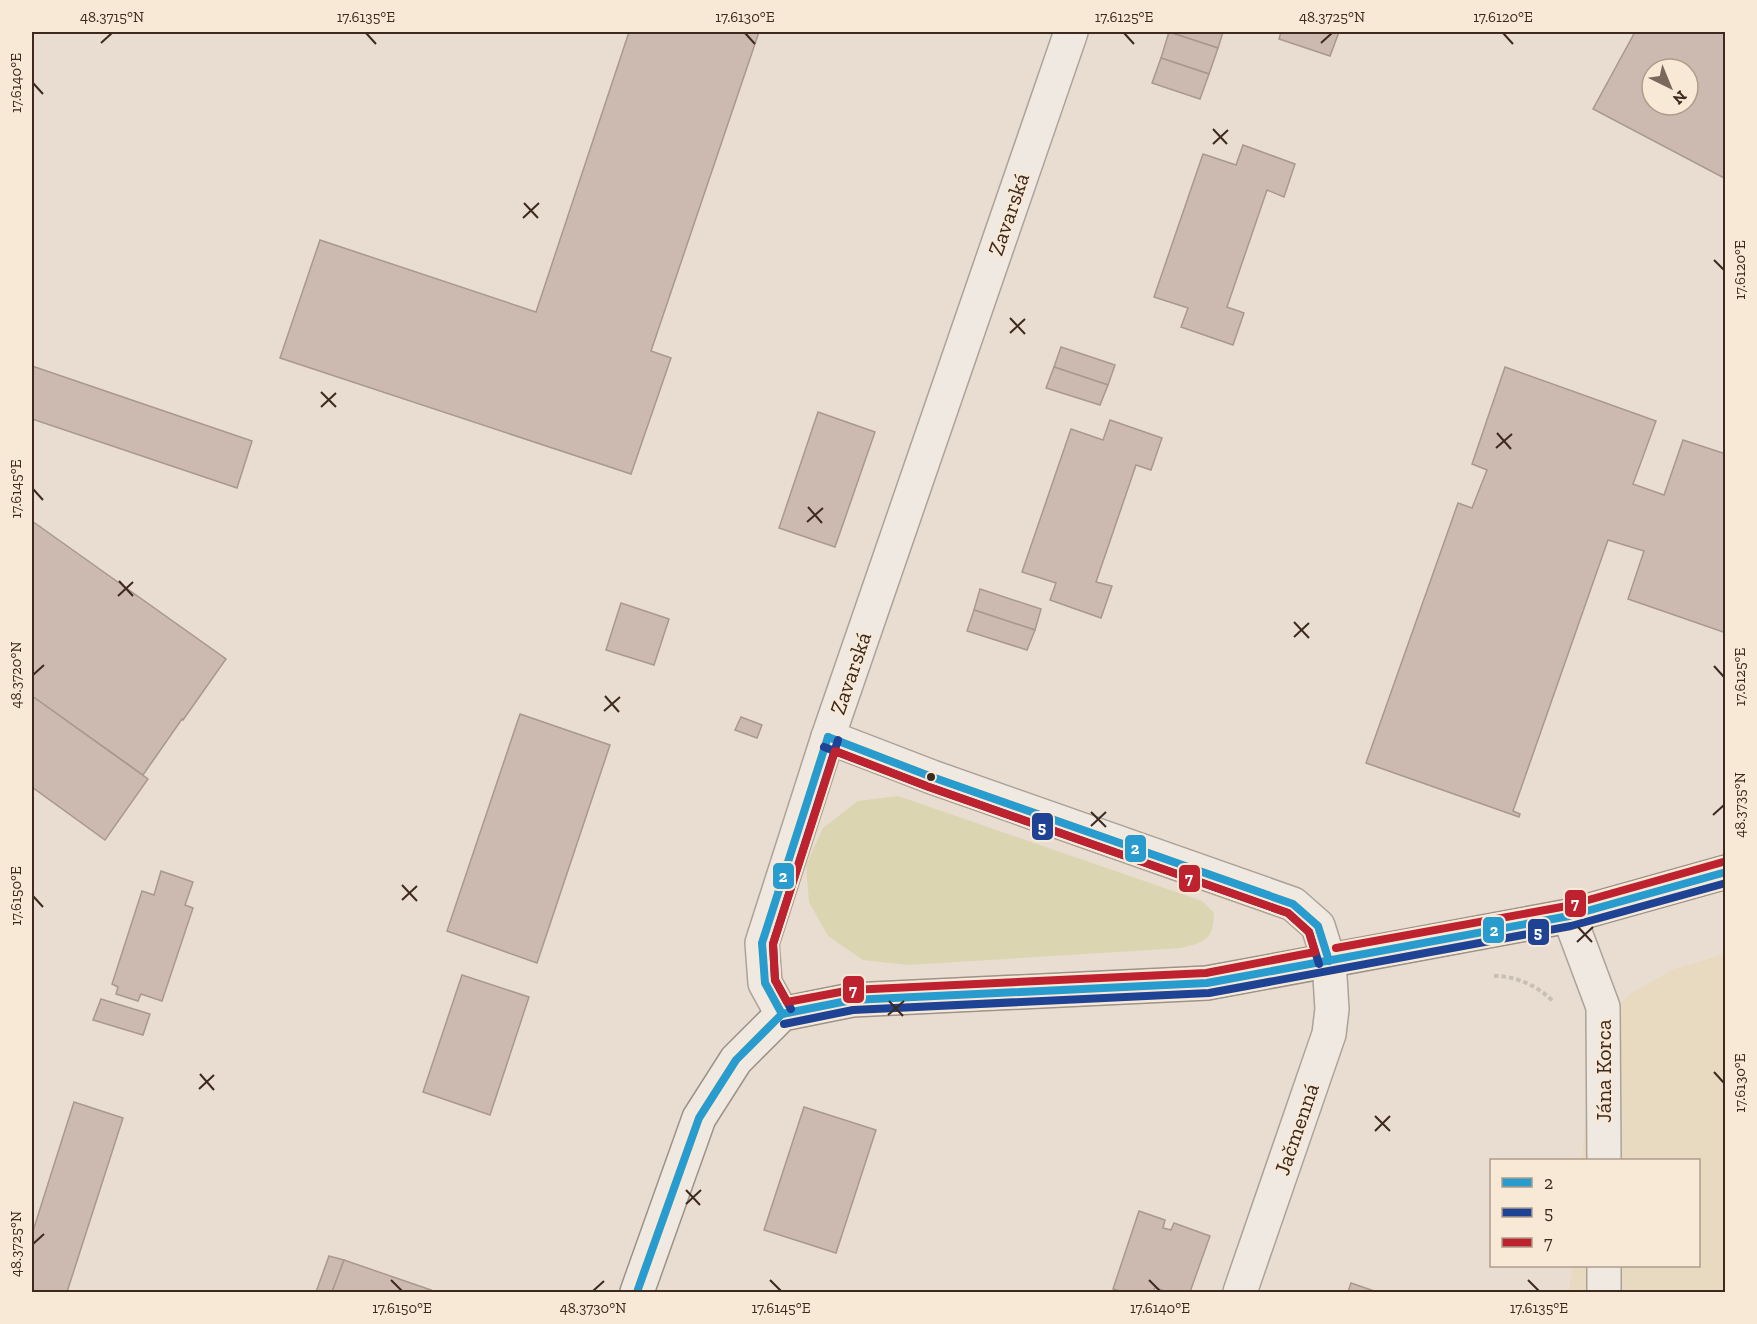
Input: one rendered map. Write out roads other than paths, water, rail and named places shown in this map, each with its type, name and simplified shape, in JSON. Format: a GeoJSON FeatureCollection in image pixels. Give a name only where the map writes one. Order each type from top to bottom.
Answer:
{"type":"FeatureCollection","features":[{"type":"Feature","properties":{"kind":"street","name":"Zavarská"},"geometry":{"type":"LineString","coordinates":[[782,1014],[765,983],[762,943],[828,737],[1071,32]]}},
{"type":"Feature","properties":{"kind":"street","name":"Jačmenná"},"geometry":{"type":"LineString","coordinates":[[828,737],[932,777],[1293,904],[1318,926],[1329,961],[1332,1009],[1329,1034],[1240,1293]]}},
{"type":"Feature","properties":{"kind":"street"},"geometry":{"type":"LineString","coordinates":[[637,1293],[699,1118],[736,1060],[782,1014],[852,1000],[1207,983],[1569,916],[1725,872]]}},
{"type":"Feature","properties":{"kind":"street","name":"Jána Korca"},"geometry":{"type":"LineString","coordinates":[[1569,916],[1603,1007],[1604,1159]]}},
{"type":"Feature","properties":{"kind":"street"},"geometry":{"type":"LineString","coordinates":[[1604,1267],[1604,1293]]}}]}
